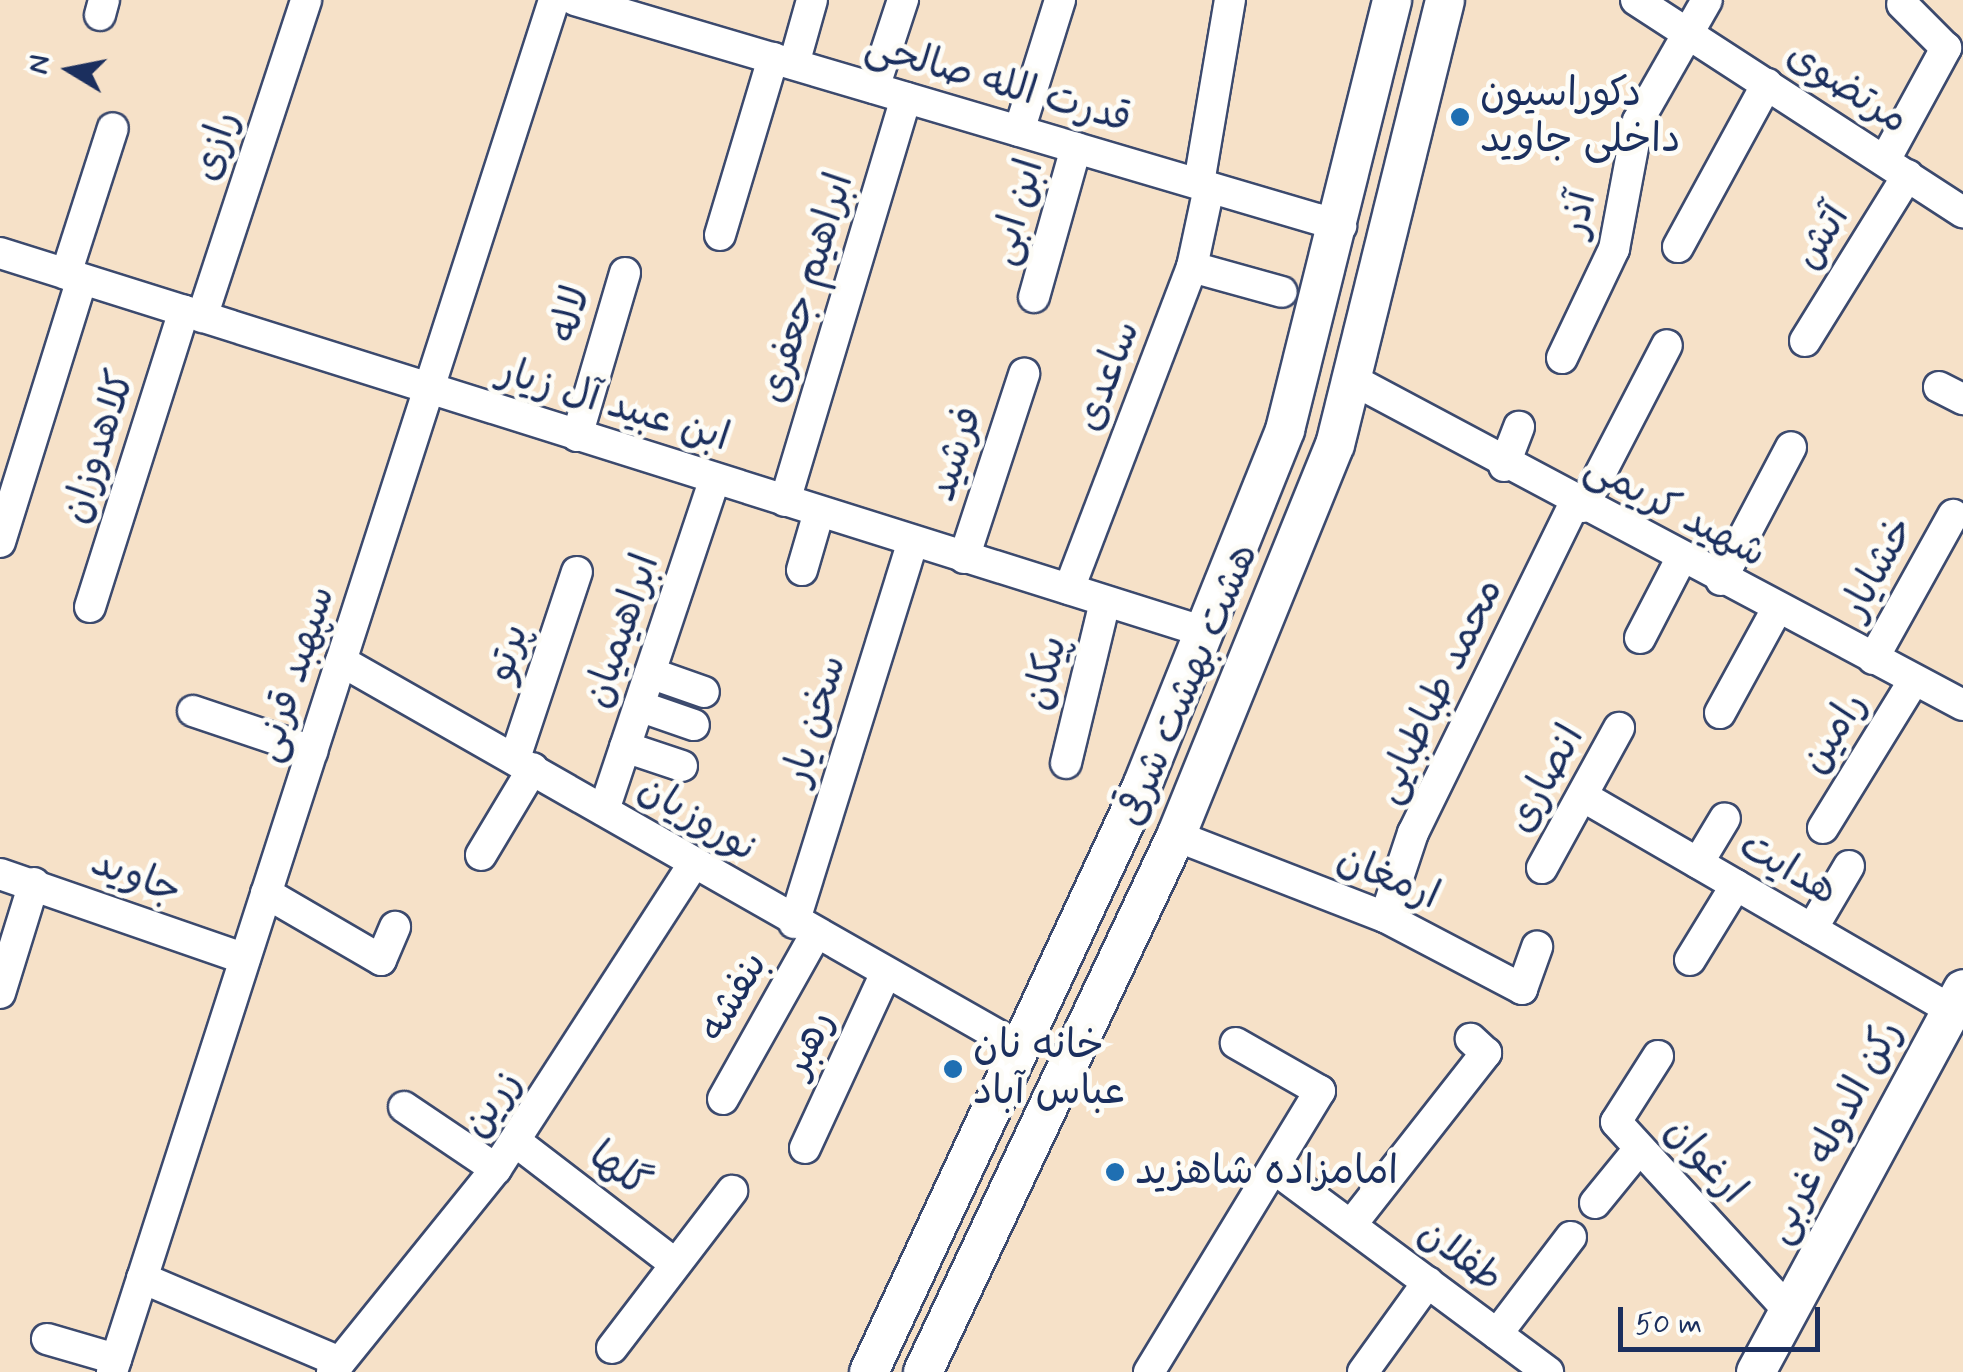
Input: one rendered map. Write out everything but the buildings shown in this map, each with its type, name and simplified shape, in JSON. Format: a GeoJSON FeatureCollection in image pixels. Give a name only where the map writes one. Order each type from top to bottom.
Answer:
{"type":"FeatureCollection","features":[{"type":"Feature","properties":{"kind":"main road","name":"هشت بهشت شرقی"},"geometry":{"type":"LineString","coordinates":[[868,1372],[1205,632],[1285,430],[1341,226],[1392,0]]}},
{"type":"Feature","properties":{"kind":"main road","name":"هشت بهشت شرقی"},"geometry":{"type":"LineString","coordinates":[[922,1372],[1176,836],[1353,380],[1446,0]]}},
{"type":"Feature","properties":{"kind":"main road","name":"رکن الدوله غربی"},"geometry":{"type":"LineString","coordinates":[[1756,1372],[1957,1000]]}},
{"type":"Feature","properties":{"kind":"street","name":"رازی"},"geometry":{"type":"LineString","coordinates":[[193,314],[306,0]]}},
{"type":"Feature","properties":{"kind":"street","name":"سپهبد قرنی"},"geometry":{"type":"LineString","coordinates":[[114,1366],[554,0]]}},
{"type":"Feature","properties":{"kind":"street","name":"قدرت الله صالحی"},"geometry":{"type":"LineString","coordinates":[[575,0],[677,14],[783,61],[1341,226]]}},
{"type":"Feature","properties":{"kind":"street"},"geometry":{"type":"LineString","coordinates":[[720,235],[783,61],[812,0]]}},
{"type":"Feature","properties":{"kind":"street"},"geometry":{"type":"LineString","coordinates":[[874,88],[903,0]]}},
{"type":"Feature","properties":{"kind":"street"},"geometry":{"type":"LineString","coordinates":[[1019,131],[1060,0]]}},
{"type":"Feature","properties":{"kind":"street","name":"ساعدی"},"geometry":{"type":"LineString","coordinates":[[1069,589],[1192,267],[1230,0]]}},
{"type":"Feature","properties":{"kind":"street","name":"مرتضوی"},"geometry":{"type":"LineString","coordinates":[[1636,0],[1963,212]]}},
{"type":"Feature","properties":{"kind":"street","name":"آذر"},"geometry":{"type":"LineString","coordinates":[[1562,358],[1614,248],[1638,120],[1707,0]]}},
{"type":"Feature","properties":{"kind":"street","name":"آتش"},"geometry":{"type":"LineString","coordinates":[[1805,341],[1896,168],[1946,48],[1902,4]]}},
{"type":"Feature","properties":{"kind":"street"},"geometry":{"type":"LineString","coordinates":[[1678,247],[1768,84]]}},
{"type":"Feature","properties":{"kind":"street","name":"ابراهیم جعفری"},"geometry":{"type":"LineString","coordinates":[[785,502],[906,98]]}},
{"type":"Feature","properties":{"kind":"street"},"geometry":{"type":"LineString","coordinates":[[0,542],[113,128]]}},
{"type":"Feature","properties":{"kind":"street","name":"ابن ابی"},"geometry":{"type":"LineString","coordinates":[[1034,297],[1076,148]]}},
{"type":"Feature","properties":{"kind":"street","name":"ابن عبید آل زیار"},"geometry":{"type":"LineString","coordinates":[[0,253],[1205,632]]}},
{"type":"Feature","properties":{"kind":"street"},"geometry":{"type":"LineString","coordinates":[[1192,267],[1282,292]]}},
{"type":"Feature","properties":{"kind":"street","name":"لاله"},"geometry":{"type":"LineString","coordinates":[[577,436],[625,273]]}},
{"type":"Feature","properties":{"kind":"street","name":"کلاهدوزان"},"geometry":{"type":"LineString","coordinates":[[90,606],[193,314]]}},
{"type":"Feature","properties":{"kind":"street","name":"محمد طباطبایی"},"geometry":{"type":"LineString","coordinates":[[1386,917],[1414,833],[1579,505],[1667,345]]}},
{"type":"Feature","properties":{"kind":"street","name":"فرشید"},"geometry":{"type":"LineString","coordinates":[[964,558],[1024,374]]}},
{"type":"Feature","properties":{"kind":"street","name":"شهید کریمی"},"geometry":{"type":"LineString","coordinates":[[1353,380],[1504,466],[1963,705]]}},
{"type":"Feature","properties":{"kind":"street"},"geometry":{"type":"LineString","coordinates":[[1504,466],[1518,427]]}},
{"type":"Feature","properties":{"kind":"street"},"geometry":{"type":"LineString","coordinates":[[1721,580],[1791,447]]}},
{"type":"Feature","properties":{"kind":"street","name":"ابراهیمیان"},"geometry":{"type":"LineString","coordinates":[[604,810],[715,478]]}},
{"type":"Feature","properties":{"kind":"street"},"geometry":{"type":"LineString","coordinates":[[802,570],[819,512]]}},
{"type":"Feature","properties":{"kind":"street","name":"خشایار"},"geometry":{"type":"LineString","coordinates":[[1873,659],[1953,515]]}},
{"type":"Feature","properties":{"kind":"street","name":"سخن یار"},"geometry":{"type":"LineString","coordinates":[[804,929],[913,541]]}},
{"type":"Feature","properties":{"kind":"street"},"geometry":{"type":"LineString","coordinates":[[1640,638],[1680,559]]}},
{"type":"Feature","properties":{"kind":"street","name":"پرتو"},"geometry":{"type":"LineString","coordinates":[[481,855],[524,763],[576,572]]}},
{"type":"Feature","properties":{"kind":"street","name":"پیکان"},"geometry":{"type":"LineString","coordinates":[[1066,763],[1105,602]]}},
{"type":"Feature","properties":{"kind":"street"},"geometry":{"type":"LineString","coordinates":[[1720,712],[1777,609]]}},
{"type":"Feature","properties":{"kind":"street","name":"نوروزیان"},"geometry":{"type":"LineString","coordinates":[[341,661],[524,763],[804,929],[1015,1046]]}},
{"type":"Feature","properties":{"kind":"street"},"geometry":{"type":"LineString","coordinates":[[650,673],[704,692]]}},
{"type":"Feature","properties":{"kind":"street","name":"رامین"},"geometry":{"type":"LineString","coordinates":[[1823,828],[1914,680]]}},
{"type":"Feature","properties":{"kind":"street"},"geometry":{"type":"LineString","coordinates":[[639,706],[694,726]]}},
{"type":"Feature","properties":{"kind":"street"},"geometry":{"type":"LineString","coordinates":[[193,711],[312,751]]}},
{"type":"Feature","properties":{"kind":"street","name":"انصاری"},"geometry":{"type":"LineString","coordinates":[[1542,868],[1619,728]]}},
{"type":"Feature","properties":{"kind":"street"},"geometry":{"type":"LineString","coordinates":[[625,747],[682,766]]}},
{"type":"Feature","properties":{"kind":"street","name":"هدایت"},"geometry":{"type":"LineString","coordinates":[[1584,796],[1812,929],[1957,1000]]}},
{"type":"Feature","properties":{"kind":"street"},"geometry":{"type":"LineString","coordinates":[[1698,863],[1725,818]]}},
{"type":"Feature","properties":{"kind":"street","name":"ارمغان"},"geometry":{"type":"LineString","coordinates":[[1176,836],[1386,917],[1522,988],[1538,947]]}},
{"type":"Feature","properties":{"kind":"street","name":"زرین"},"geometry":{"type":"LineString","coordinates":[[336,1367],[496,1169],[694,863]]}},
{"type":"Feature","properties":{"kind":"street"},"geometry":{"type":"LineString","coordinates":[[1812,929],[1849,866]]}},
{"type":"Feature","properties":{"kind":"street","name":"جاوید"},"geometry":{"type":"LineString","coordinates":[[0,874],[245,958]]}},
{"type":"Feature","properties":{"kind":"street"},"geometry":{"type":"LineString","coordinates":[[0,993],[34,883]]}},
{"type":"Feature","properties":{"kind":"street"},"geometry":{"type":"LineString","coordinates":[[1690,960],[1736,885]]}},
{"type":"Feature","properties":{"kind":"street"},"geometry":{"type":"LineString","coordinates":[[266,893],[381,960],[395,927]]}},
{"type":"Feature","properties":{"kind":"street","name":"بنفشه"},"geometry":{"type":"LineString","coordinates":[[722,1098],[804,929]]}},
{"type":"Feature","properties":{"kind":"street","name":"رهبر"},"geometry":{"type":"LineString","coordinates":[[804,1148],[886,972]]}},
{"type":"Feature","properties":{"kind":"street"},"geometry":{"type":"LineString","coordinates":[[1351,1225],[1486,1053],[1471,1038]]}},
{"type":"Feature","properties":{"kind":"street"},"geometry":{"type":"LineString","coordinates":[[1150,1372],[1320,1092],[1236,1043]]}},
{"type":"Feature","properties":{"kind":"street","name":"ارغوان"},"geometry":{"type":"LineString","coordinates":[[1658,1056],[1616,1122],[1789,1311]]}},
{"type":"Feature","properties":{"kind":"street"},"geometry":{"type":"LineString","coordinates":[[404,1107],[496,1169]]}},
{"type":"Feature","properties":{"kind":"street","name":"گلها"},"geometry":{"type":"LineString","coordinates":[[515,1141],[674,1262]]}},
{"type":"Feature","properties":{"kind":"street"},"geometry":{"type":"LineString","coordinates":[[1596,1203],[1639,1149]]}},
{"type":"Feature","properties":{"kind":"street","name":"طفلان"},"geometry":{"type":"LineString","coordinates":[[1276,1170],[1497,1334],[1537,1369]]}},
{"type":"Feature","properties":{"kind":"street"},"geometry":{"type":"LineString","coordinates":[[612,1348],[732,1191]]}},
{"type":"Feature","properties":{"kind":"street"},"geometry":{"type":"LineString","coordinates":[[1497,1334],[1572,1237]]}},
{"type":"Feature","properties":{"kind":"street"},"geometry":{"type":"LineString","coordinates":[[142,1278],[336,1367]]}},
{"type":"Feature","properties":{"kind":"street"},"geometry":{"type":"LineString","coordinates":[[1363,1372],[1428,1282]]}},
{"type":"Feature","properties":{"kind":"street"},"geometry":{"type":"LineString","coordinates":[[47,1339],[114,1366]]}},
{"type":"Feature","properties":{"kind":"place","name":"دکوراسیون داخلی جاوید"},"geometry":{"type":"Point","coordinates":[1460,117]}},
{"type":"Feature","properties":{"kind":"place","name":"خانه نان عباس آباد"},"geometry":{"type":"Point","coordinates":[953,1069]}},
{"type":"Feature","properties":{"kind":"place","name":"امامزاده شاهزید"},"geometry":{"type":"Point","coordinates":[1115,1172]}}]}
